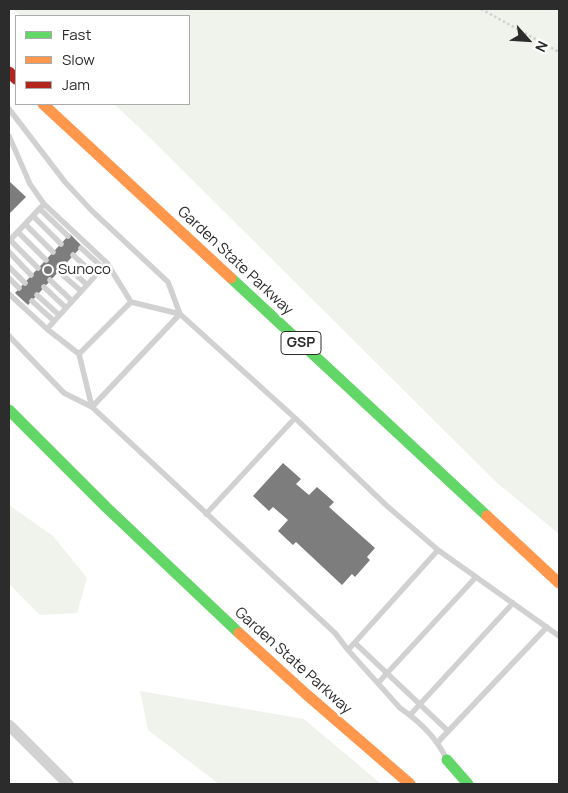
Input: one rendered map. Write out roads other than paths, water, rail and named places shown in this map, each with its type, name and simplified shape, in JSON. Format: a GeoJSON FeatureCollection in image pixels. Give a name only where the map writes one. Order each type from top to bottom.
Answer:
{"type":"FeatureCollection","features":[{"type":"Feature","properties":{"kind":"highway","name":"Garden State Parkway"},"geometry":{"type":"LineString","coordinates":[[44,105],[559,583]]}},
{"type":"Feature","properties":{"kind":"highway","name":"Garden State Parkway"},"geometry":{"type":"LineString","coordinates":[[9,410],[64,467],[205,602],[327,713],[410,784]]}},
{"type":"Feature","properties":{"kind":"highway"},"geometry":{"type":"LineString","coordinates":[[447,760],[468,784]]}},
{"type":"Feature","properties":{"kind":"street"},"geometry":{"type":"LineString","coordinates":[[9,725],[68,784]]}},
{"type":"Feature","properties":{"kind":"lane"},"geometry":{"type":"LineString","coordinates":[[9,109],[64,182],[168,282],[180,314],[387,506],[438,550],[559,636]]}},
{"type":"Feature","properties":{"kind":"lane"},"geometry":{"type":"LineString","coordinates":[[9,136],[42,206],[68,236]]}},
{"type":"Feature","properties":{"kind":"lane"},"geometry":{"type":"LineString","coordinates":[[42,206],[104,265],[131,302],[180,314]]}},
{"type":"Feature","properties":{"kind":"lane"},"geometry":{"type":"LineString","coordinates":[[38,268],[10,240],[42,206]]}},
{"type":"Feature","properties":{"kind":"lane"},"geometry":{"type":"LineString","coordinates":[[33,216],[60,244]]}},
{"type":"Feature","properties":{"kind":"lane"},"geometry":{"type":"LineString","coordinates":[[25,224],[53,252]]}},
{"type":"Feature","properties":{"kind":"lane"},"geometry":{"type":"LineString","coordinates":[[18,232],[46,260]]}},
{"type":"Feature","properties":{"kind":"lane"},"geometry":{"type":"LineString","coordinates":[[81,248],[104,265]]}},
{"type":"Feature","properties":{"kind":"lane"},"geometry":{"type":"LineString","coordinates":[[9,252],[32,275]]}},
{"type":"Feature","properties":{"kind":"lane"},"geometry":{"type":"LineString","coordinates":[[73,256],[95,275]]}},
{"type":"Feature","properties":{"kind":"lane"},"geometry":{"type":"LineString","coordinates":[[65,264],[86,285]]}},
{"type":"Feature","properties":{"kind":"lane"},"geometry":{"type":"LineString","coordinates":[[47,329],[104,265]]}},
{"type":"Feature","properties":{"kind":"lane"},"geometry":{"type":"LineString","coordinates":[[9,267],[25,283]]}},
{"type":"Feature","properties":{"kind":"lane"},"geometry":{"type":"LineString","coordinates":[[59,272],[81,292]]}},
{"type":"Feature","properties":{"kind":"lane"},"geometry":{"type":"LineString","coordinates":[[9,278],[19,288]]}},
{"type":"Feature","properties":{"kind":"lane"},"geometry":{"type":"LineString","coordinates":[[50,280],[72,301]]}},
{"type":"Feature","properties":{"kind":"lane"},"geometry":{"type":"LineString","coordinates":[[44,287],[66,308]]}},
{"type":"Feature","properties":{"kind":"lane"},"geometry":{"type":"LineString","coordinates":[[9,294],[47,329],[80,354],[92,407]]}},
{"type":"Feature","properties":{"kind":"lane"},"geometry":{"type":"LineString","coordinates":[[37,295],[59,315]]}},
{"type":"Feature","properties":{"kind":"lane"},"geometry":{"type":"LineString","coordinates":[[32,301],[54,321]]}},
{"type":"Feature","properties":{"kind":"lane"},"geometry":{"type":"LineString","coordinates":[[80,354],[131,302]]}},
{"type":"Feature","properties":{"kind":"lane"},"geometry":{"type":"LineString","coordinates":[[92,407],[180,314]]}},
{"type":"Feature","properties":{"kind":"lane"},"geometry":{"type":"LineString","coordinates":[[9,336],[64,393],[92,407],[335,633],[400,708],[438,742],[447,760]]}},
{"type":"Feature","properties":{"kind":"lane"},"geometry":{"type":"LineString","coordinates":[[206,514],[294,418]]}},
{"type":"Feature","properties":{"kind":"lane"},"geometry":{"type":"LineString","coordinates":[[348,650],[438,550]]}},
{"type":"Feature","properties":{"kind":"lane"},"geometry":{"type":"LineString","coordinates":[[378,683],[476,577]]}},
{"type":"Feature","properties":{"kind":"lane"},"geometry":{"type":"LineString","coordinates":[[410,715],[514,603]]}},
{"type":"Feature","properties":{"kind":"lane"},"geometry":{"type":"LineString","coordinates":[[438,742],[547,627]]}},
{"type":"Feature","properties":{"kind":"lane"},"geometry":{"type":"LineString","coordinates":[[355,643],[448,731]]}},
{"type":"Feature","properties":{"kind":"place","name":"Sunoco"},"geometry":{"type":"Point","coordinates":[48,270]}}]}
